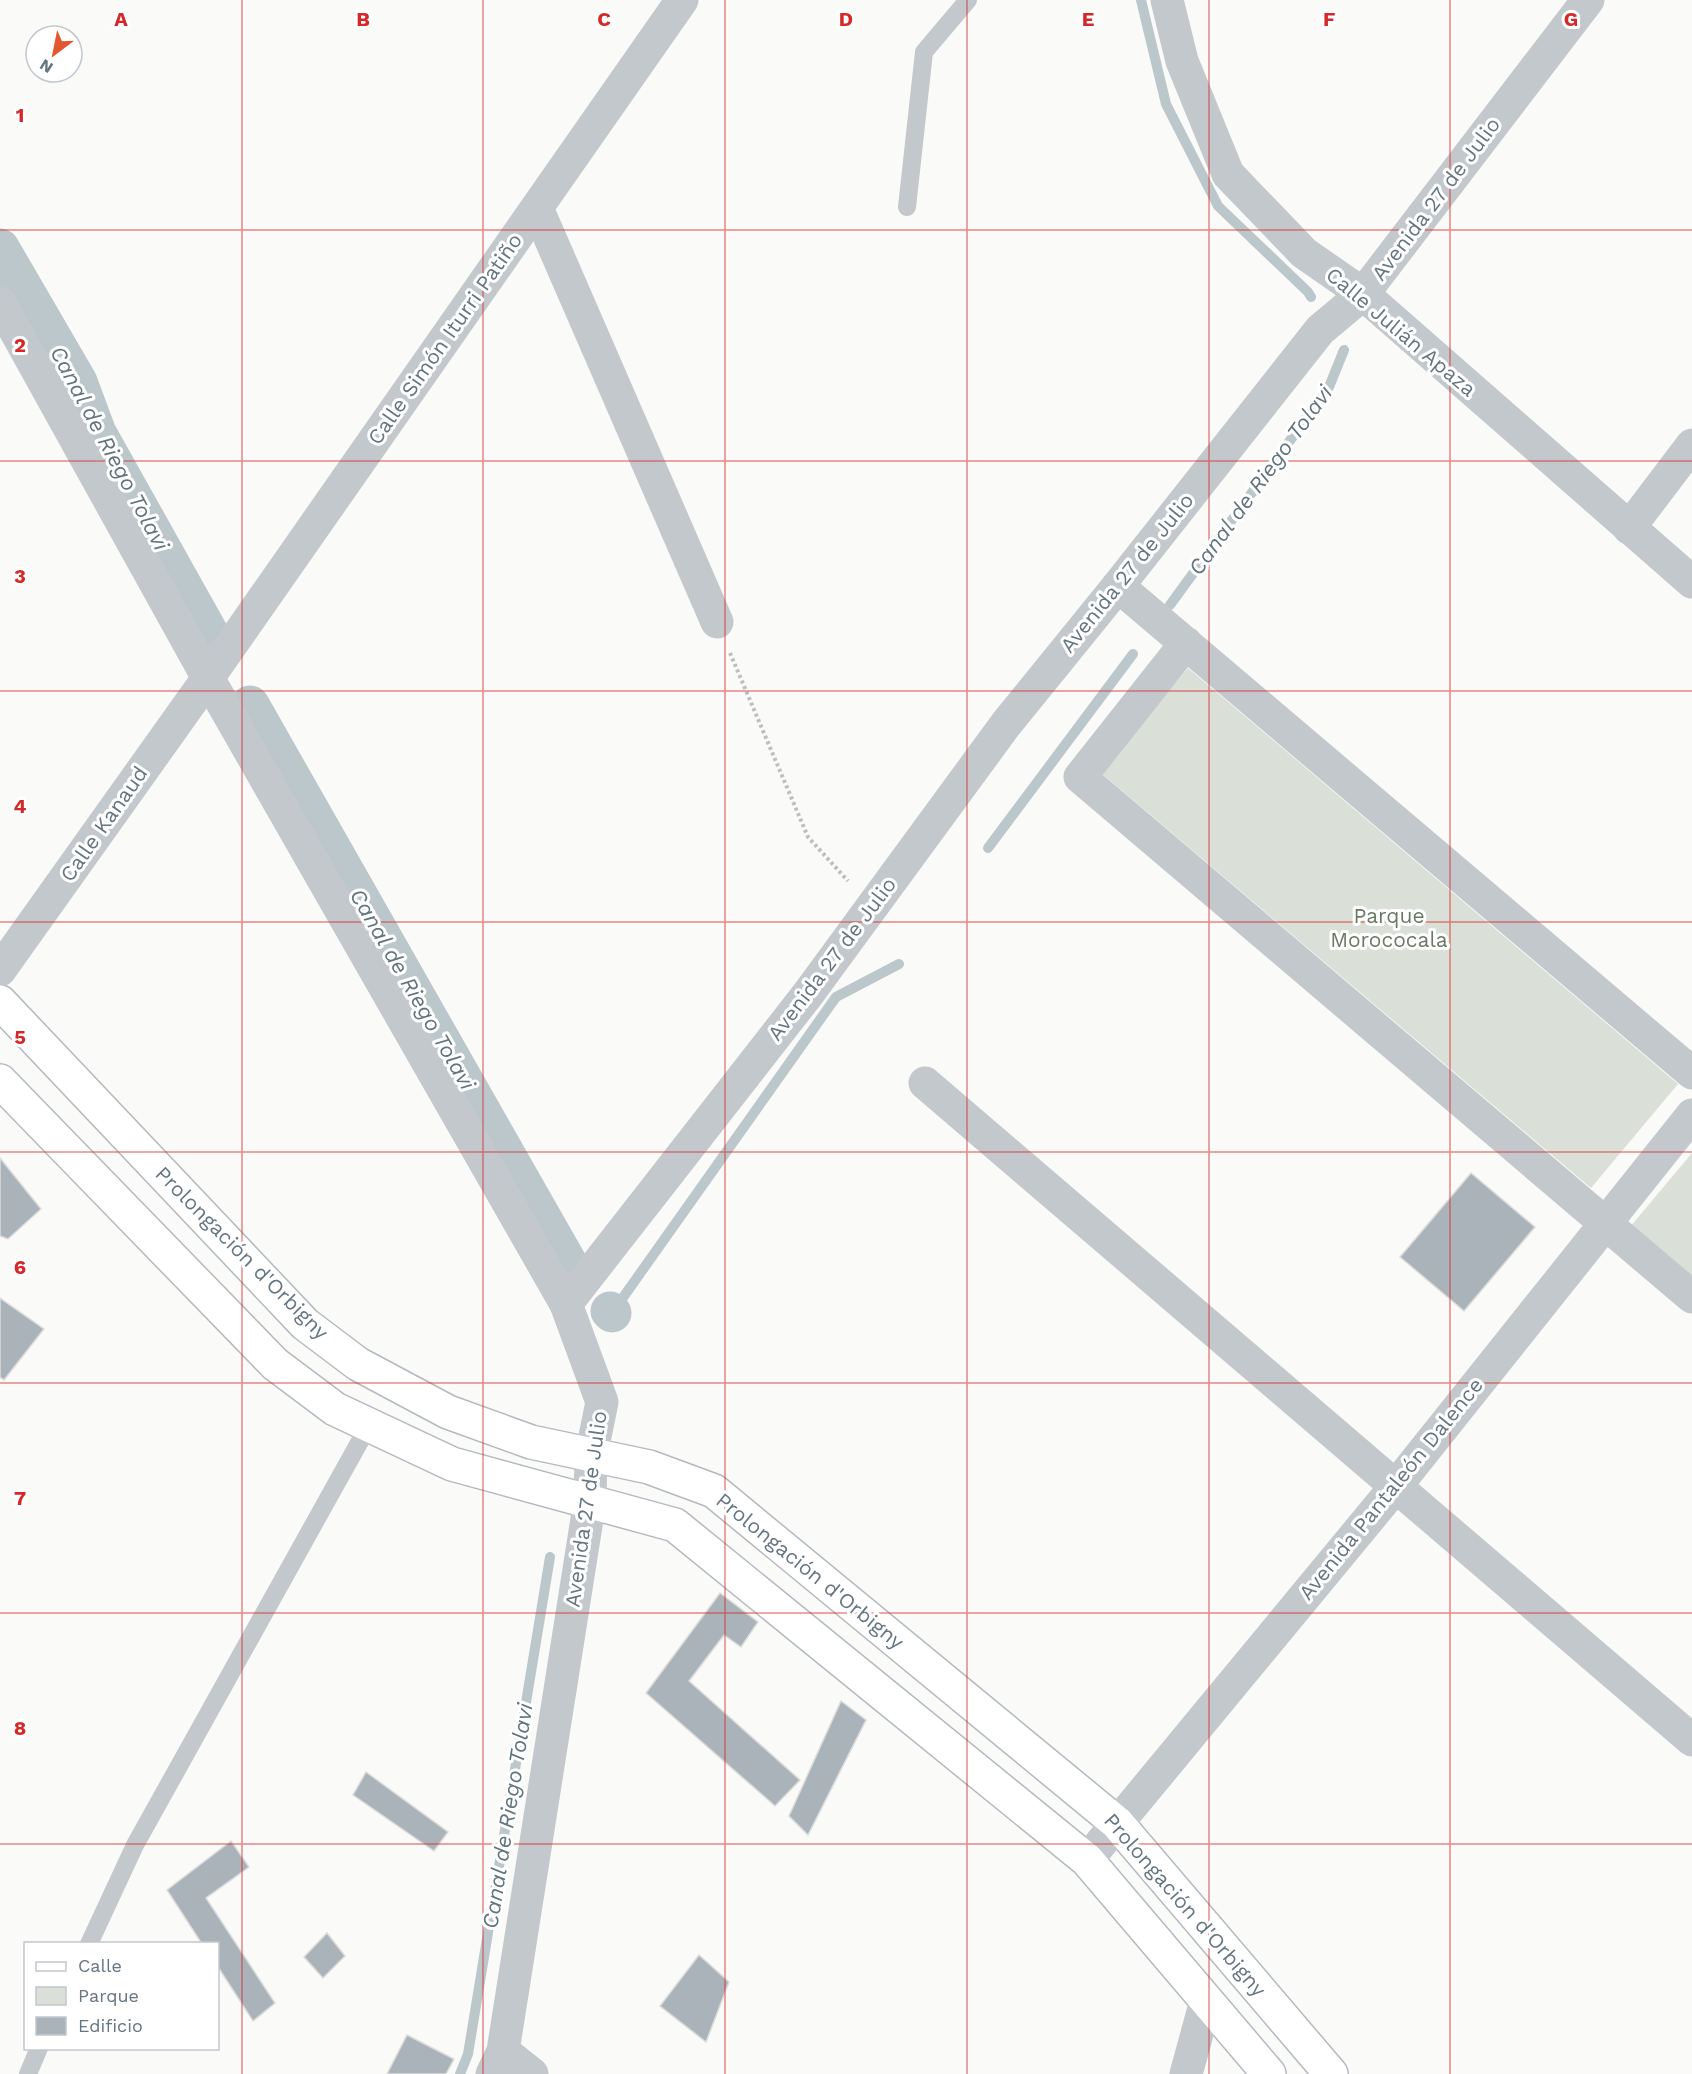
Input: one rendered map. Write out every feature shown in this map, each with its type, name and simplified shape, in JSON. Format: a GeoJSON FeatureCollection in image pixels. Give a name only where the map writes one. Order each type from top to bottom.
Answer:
{"type":"FeatureCollection","features":[{"type":"Feature","properties":{"kind":"main road","name":"Prolongación d'Orbigny"},"geometry":{"type":"LineString","coordinates":[[0,1002],[305,1324],[358,1364],[448,1412],[531,1442],[649,1467],[714,1491],[1117,1822],[1331,2074]]}},
{"type":"Feature","properties":{"kind":"main road"},"geometry":{"type":"LineString","coordinates":[[0,1081],[275,1364],[335,1409],[452,1464],[675,1525],[1087,1860],[1269,2074]]}},
{"type":"Feature","properties":{"kind":"street","name":"Calle Simón Iturri Patiño"},"geometry":{"type":"LineString","coordinates":[[208,678],[682,0]]}},
{"type":"Feature","properties":{"kind":"street","name":"Calle Julián Apaza"},"geometry":{"type":"LineString","coordinates":[[1167,0],[1182,61],[1228,174],[1304,253],[1363,294],[1692,582]]}},
{"type":"Feature","properties":{"kind":"street","name":"Avenida 27 de Julio"},"geometry":{"type":"LineString","coordinates":[[498,2062],[590,1500],[591,1456],[602,1402],[566,1304],[808,994],[1006,724],[1320,330],[1363,294],[1588,0]]}},
{"type":"Feature","properties":{"kind":"street"},"geometry":{"type":"LineString","coordinates":[[537,208],[717,622]]}},
{"type":"Feature","properties":{"kind":"street"},"geometry":{"type":"LineString","coordinates":[[0,303],[208,678],[566,1304]]}},
{"type":"Feature","properties":{"kind":"street"},"geometry":{"type":"LineString","coordinates":[[1629,528],[1692,445]]}},
{"type":"Feature","properties":{"kind":"street"},"geometry":{"type":"LineString","coordinates":[[1118,586],[1692,1073]]}},
{"type":"Feature","properties":{"kind":"street"},"geometry":{"type":"LineString","coordinates":[[1186,644],[1080,777],[1692,1297]]}},
{"type":"Feature","properties":{"kind":"street","name":"Calle Kanaud"},"geometry":{"type":"LineString","coordinates":[[0,970],[208,678]]}},
{"type":"Feature","properties":{"kind":"street"},"geometry":{"type":"LineString","coordinates":[[925,1083],[1692,1740]]}},
{"type":"Feature","properties":{"kind":"street","name":"Avenida Pantaleón Dalence"},"geometry":{"type":"LineString","coordinates":[[1087,1860],[1396,1486],[1692,1115]]}},
{"type":"Feature","properties":{"kind":"street"},"geometry":{"type":"LineString","coordinates":[[1186,2074],[1206,2001]]}},
{"type":"Feature","properties":{"kind":"street"},"geometry":{"type":"LineString","coordinates":[[498,2062],[532,2074]]}},
{"type":"Feature","properties":{"kind":"lane"},"geometry":{"type":"LineString","coordinates":[[906,207],[924,52],[968,0]]}},
{"type":"Feature","properties":{"kind":"lane"},"geometry":{"type":"LineString","coordinates":[[90,1942],[135,1845],[369,1425]]}},
{"type":"Feature","properties":{"kind":"lane"},"geometry":{"type":"LineString","coordinates":[[28,2074],[39,2050]]}},
{"type":"Feature","properties":{"kind":"path"},"geometry":{"type":"LineString","coordinates":[[717,622],[808,837],[872,907]]}},
{"type":"Feature","properties":{"kind":"green space","name":"Parque Morococala"},"geometry":{"type":"Polygon","coordinates":[[[1188,668],[1678,1084],[1591,1188],[1100,772],[1188,668]]]}},
{"type":"Feature","properties":{"kind":"green space"},"geometry":{"type":"Polygon","coordinates":[[[1692,1153],[1692,1279],[1630,1227],[1692,1153]]]}},
{"type":"Feature","properties":{"kind":"building"},"geometry":{"type":"Polygon","coordinates":[[[0,1158],[41,1209],[8,1239],[0,1236],[0,1158]]]}},
{"type":"Feature","properties":{"kind":"building"},"geometry":{"type":"Polygon","coordinates":[[[1471,1173],[1535,1227],[1464,1311],[1400,1257],[1471,1173]]]}},
{"type":"Feature","properties":{"kind":"building"},"geometry":{"type":"Polygon","coordinates":[[[0,1298],[44,1329],[4,1380],[0,1377],[0,1298]]]}},
{"type":"Feature","properties":{"kind":"building"},"geometry":{"type":"Polygon","coordinates":[[[720,1593],[758,1622],[741,1647],[724,1635],[689,1681],[800,1780],[775,1806],[646,1693],[720,1593]]]}},
{"type":"Feature","properties":{"kind":"building"},"geometry":{"type":"Polygon","coordinates":[[[841,1701],[866,1720],[808,1835],[789,1816],[841,1701]]]}},
{"type":"Feature","properties":{"kind":"building"},"geometry":{"type":"Polygon","coordinates":[[[366,1772],[448,1832],[434,1851],[353,1795],[366,1772]]]}},
{"type":"Feature","properties":{"kind":"building"},"geometry":{"type":"Polygon","coordinates":[[[231,1841],[249,1867],[206,1898],[275,2003],[253,2021],[219,1969],[219,1942],[201,1942],[167,1890],[231,1841]]]}},
{"type":"Feature","properties":{"kind":"building"},"geometry":{"type":"Polygon","coordinates":[[[327,1933],[345,1956],[323,1978],[304,1957],[327,1933]]]}},
{"type":"Feature","properties":{"kind":"building"},"geometry":{"type":"Polygon","coordinates":[[[699,1955],[729,1982],[706,2042],[660,2006],[699,1955]]]}},
{"type":"Feature","properties":{"kind":"building"},"geometry":{"type":"Polygon","coordinates":[[[407,2035],[454,2059],[446,2074],[387,2074],[407,2035]]]}},
{"type":"Feature","properties":{"kind":"waterway","name":"Canal de Riego Tolavi"},"geometry":{"type":"LineString","coordinates":[[1141,0],[1166,104],[1218,206],[1311,297]]}},
{"type":"Feature","properties":{"kind":"waterway","name":"Canal de Riego Tolavi"},"geometry":{"type":"LineString","coordinates":[[0,248],[78,382],[97,433],[218,649]]}},
{"type":"Feature","properties":{"kind":"waterway","name":"Canal de Riego Tolavi"},"geometry":{"type":"LineString","coordinates":[[1170,605],[1329,387],[1344,350]]}},
{"type":"Feature","properties":{"kind":"waterway","name":"Canal de Riego Tolavi"},"geometry":{"type":"LineString","coordinates":[[988,848],[1133,654]]}},
{"type":"Feature","properties":{"kind":"waterway","name":"Canal de Riego Tolavi"},"geometry":{"type":"LineString","coordinates":[[250,705],[570,1267],[576,1273]]}},
{"type":"Feature","properties":{"kind":"waterway","name":"Canal de Riego Tolavi"},"geometry":{"type":"LineString","coordinates":[[612,1313],[836,997],[899,964]]}},
{"type":"Feature","properties":{"kind":"waterway","name":"Canal de Riego Tolavi"},"geometry":{"type":"LineString","coordinates":[[460,2074],[468,2054],[550,1557]]}}]}
